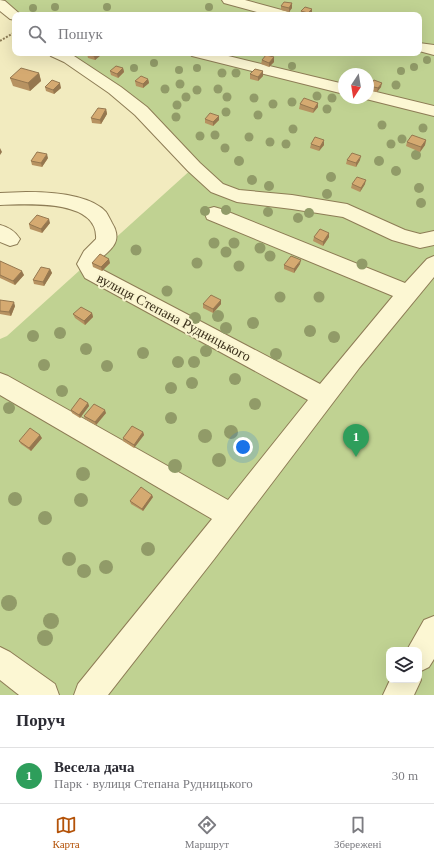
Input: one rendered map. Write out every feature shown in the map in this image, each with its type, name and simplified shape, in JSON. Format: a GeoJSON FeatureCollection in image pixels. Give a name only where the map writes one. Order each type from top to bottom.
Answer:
{"type":"FeatureCollection","features":[{"type":"Feature","properties":{"kind":"street"},"geometry":{"type":"LineString","coordinates":[[229,0],[273,12]]}},
{"type":"Feature","properties":{"kind":"street"},"geometry":{"type":"LineString","coordinates":[[0,4],[12,14]]}},
{"type":"Feature","properties":{"kind":"street"},"geometry":{"type":"LineString","coordinates":[[422,48],[434,50]]}},
{"type":"Feature","properties":{"kind":"street"},"geometry":{"type":"LineString","coordinates":[[62,56],[95,77],[141,112],[194,167],[217,188],[237,196],[292,202],[347,211],[399,235],[420,241],[434,238]]}},
{"type":"Feature","properties":{"kind":"street"},"geometry":{"type":"LineString","coordinates":[[209,56],[338,88]]}},
{"type":"Feature","properties":{"kind":"street"},"geometry":{"type":"LineString","coordinates":[[374,96],[434,111]]}},
{"type":"Feature","properties":{"kind":"street","name":"вулиця Степана Рудницького"},"geometry":{"type":"LineString","coordinates":[[0,199],[52,198],[71,203],[94,212],[98,215],[105,227],[106,242],[96,252],[89,256],[87,263],[88,270],[324,397]]}},
{"type":"Feature","properties":{"kind":"street"},"geometry":{"type":"LineString","coordinates":[[214,214],[408,293]]}},
{"type":"Feature","properties":{"kind":"street"},"geometry":{"type":"LineString","coordinates":[[89,695],[174,590],[324,397],[408,293],[434,264]]}},
{"type":"Feature","properties":{"kind":"street"},"geometry":{"type":"LineString","coordinates":[[0,383],[231,516]]}},
{"type":"Feature","properties":{"kind":"street"},"geometry":{"type":"LineString","coordinates":[[422,652],[434,630]]}},
{"type":"Feature","properties":{"kind":"street"},"geometry":{"type":"LineString","coordinates":[[0,662],[44,695]]}},
{"type":"Feature","properties":{"kind":"street"},"geometry":{"type":"LineString","coordinates":[[398,695],[404,683]]}},
{"type":"Feature","properties":{"kind":"path"},"geometry":{"type":"LineString","coordinates":[[0,41],[12,34]]}},
{"type":"Feature","properties":{"kind":"green space"},"geometry":{"type":"Polygon","coordinates":[[[0,0],[434,0],[434,695],[0,695],[0,339],[7,336],[194,167],[141,111],[60,56],[422,56],[422,12],[12,12],[0,0]]]}},
{"type":"Feature","properties":{"kind":"building"},"geometry":{"type":"Polygon","coordinates":[[[284,2],[292,3],[289,8],[281,6],[284,2]]]}},
{"type":"Feature","properties":{"kind":"building"},"geometry":{"type":"Polygon","coordinates":[[[305,7],[312,9],[309,12],[301,11],[305,7]]]}},
{"type":"Feature","properties":{"kind":"building"},"geometry":{"type":"Polygon","coordinates":[[[265,56],[274,57],[269,63],[262,60],[265,56]]]}},
{"type":"Feature","properties":{"kind":"building"},"geometry":{"type":"Polygon","coordinates":[[[116,66],[123,68],[117,74],[110,71],[116,66]]]}},
{"type":"Feature","properties":{"kind":"building"},"geometry":{"type":"Polygon","coordinates":[[[21,68],[39,73],[28,83],[10,78],[21,68]]]}},
{"type":"Feature","properties":{"kind":"building"},"geometry":{"type":"Polygon","coordinates":[[[255,69],[263,71],[258,77],[250,74],[255,69]]]}},
{"type":"Feature","properties":{"kind":"building"},"geometry":{"type":"Polygon","coordinates":[[[141,76],[148,79],[143,84],[135,81],[141,76]]]}},
{"type":"Feature","properties":{"kind":"building"},"geometry":{"type":"Polygon","coordinates":[[[52,80],[60,83],[53,90],[45,87],[52,80]]]}},
{"type":"Feature","properties":{"kind":"building"},"geometry":{"type":"Polygon","coordinates":[[[374,80],[382,83],[378,88],[374,87],[374,80]]]}},
{"type":"Feature","properties":{"kind":"building"},"geometry":{"type":"Polygon","coordinates":[[[304,98],[318,103],[314,109],[300,104],[304,98]]]}},
{"type":"Feature","properties":{"kind":"building"},"geometry":{"type":"Polygon","coordinates":[[[98,108],[106,109],[100,120],[91,118],[98,108]]]}},
{"type":"Feature","properties":{"kind":"building"},"geometry":{"type":"Polygon","coordinates":[[[210,113],[219,116],[213,122],[205,119],[210,113]]]}},
{"type":"Feature","properties":{"kind":"building"},"geometry":{"type":"Polygon","coordinates":[[[412,135],[426,140],[421,147],[407,142],[412,135]]]}},
{"type":"Feature","properties":{"kind":"building"},"geometry":{"type":"Polygon","coordinates":[[[315,137],[324,140],[320,147],[311,144],[315,137]]]}},
{"type":"Feature","properties":{"kind":"building"},"geometry":{"type":"Polygon","coordinates":[[[37,152],[47,154],[41,163],[31,161],[37,152]]]}},
{"type":"Feature","properties":{"kind":"building"},"geometry":{"type":"Polygon","coordinates":[[[352,153],[361,156],[356,163],[347,160],[352,153]]]}},
{"type":"Feature","properties":{"kind":"building"},"geometry":{"type":"Polygon","coordinates":[[[357,177],[366,180],[361,188],[352,184],[357,177]]]}},
{"type":"Feature","properties":{"kind":"building"},"geometry":{"type":"Polygon","coordinates":[[[37,215],[49,219],[41,229],[29,224],[37,215]]]}},
{"type":"Feature","properties":{"kind":"building"},"geometry":{"type":"Polygon","coordinates":[[[320,229],[329,233],[323,242],[314,237],[320,229]]]}},
{"type":"Feature","properties":{"kind":"building"},"geometry":{"type":"Polygon","coordinates":[[[100,254],[109,259],[101,267],[92,263],[100,254]]]}},
{"type":"Feature","properties":{"kind":"building"},"geometry":{"type":"Polygon","coordinates":[[[291,256],[301,260],[294,269],[284,265],[291,256]]]}},
{"type":"Feature","properties":{"kind":"building"},"geometry":{"type":"Polygon","coordinates":[[[0,261],[22,271],[13,281],[0,275],[0,261]]]}},
{"type":"Feature","properties":{"kind":"building"},"geometry":{"type":"Polygon","coordinates":[[[41,267],[50,269],[43,282],[33,280],[41,267]]]}},
{"type":"Feature","properties":{"kind":"building"},"geometry":{"type":"Polygon","coordinates":[[[211,295],[221,300],[213,309],[203,304],[211,295]]]}},
{"type":"Feature","properties":{"kind":"building"},"geometry":{"type":"Polygon","coordinates":[[[0,300],[14,302],[9,312],[0,311],[0,300]]]}},
{"type":"Feature","properties":{"kind":"building"},"geometry":{"type":"Polygon","coordinates":[[[81,307],[92,313],[84,321],[73,314],[81,307]]]}},
{"type":"Feature","properties":{"kind":"building"},"geometry":{"type":"Polygon","coordinates":[[[80,398],[88,403],[79,415],[71,410],[80,398]]]}},
{"type":"Feature","properties":{"kind":"building"},"geometry":{"type":"Polygon","coordinates":[[[94,404],[105,410],[95,422],[84,416],[94,404]]]}},
{"type":"Feature","properties":{"kind":"building"},"geometry":{"type":"Polygon","coordinates":[[[132,426],[143,432],[134,445],[123,438],[132,426]]]}},
{"type":"Feature","properties":{"kind":"building"},"geometry":{"type":"Polygon","coordinates":[[[30,428],[40,435],[29,448],[19,441],[30,428]]]}},
{"type":"Feature","properties":{"kind":"building"},"geometry":{"type":"Polygon","coordinates":[[[141,487],[152,495],[142,509],[130,501],[141,487]]]}},
{"type":"Feature","properties":{"kind":"place","name":"Весела дача"},"geometry":{"type":"Point","coordinates":[356,457]}}]}
